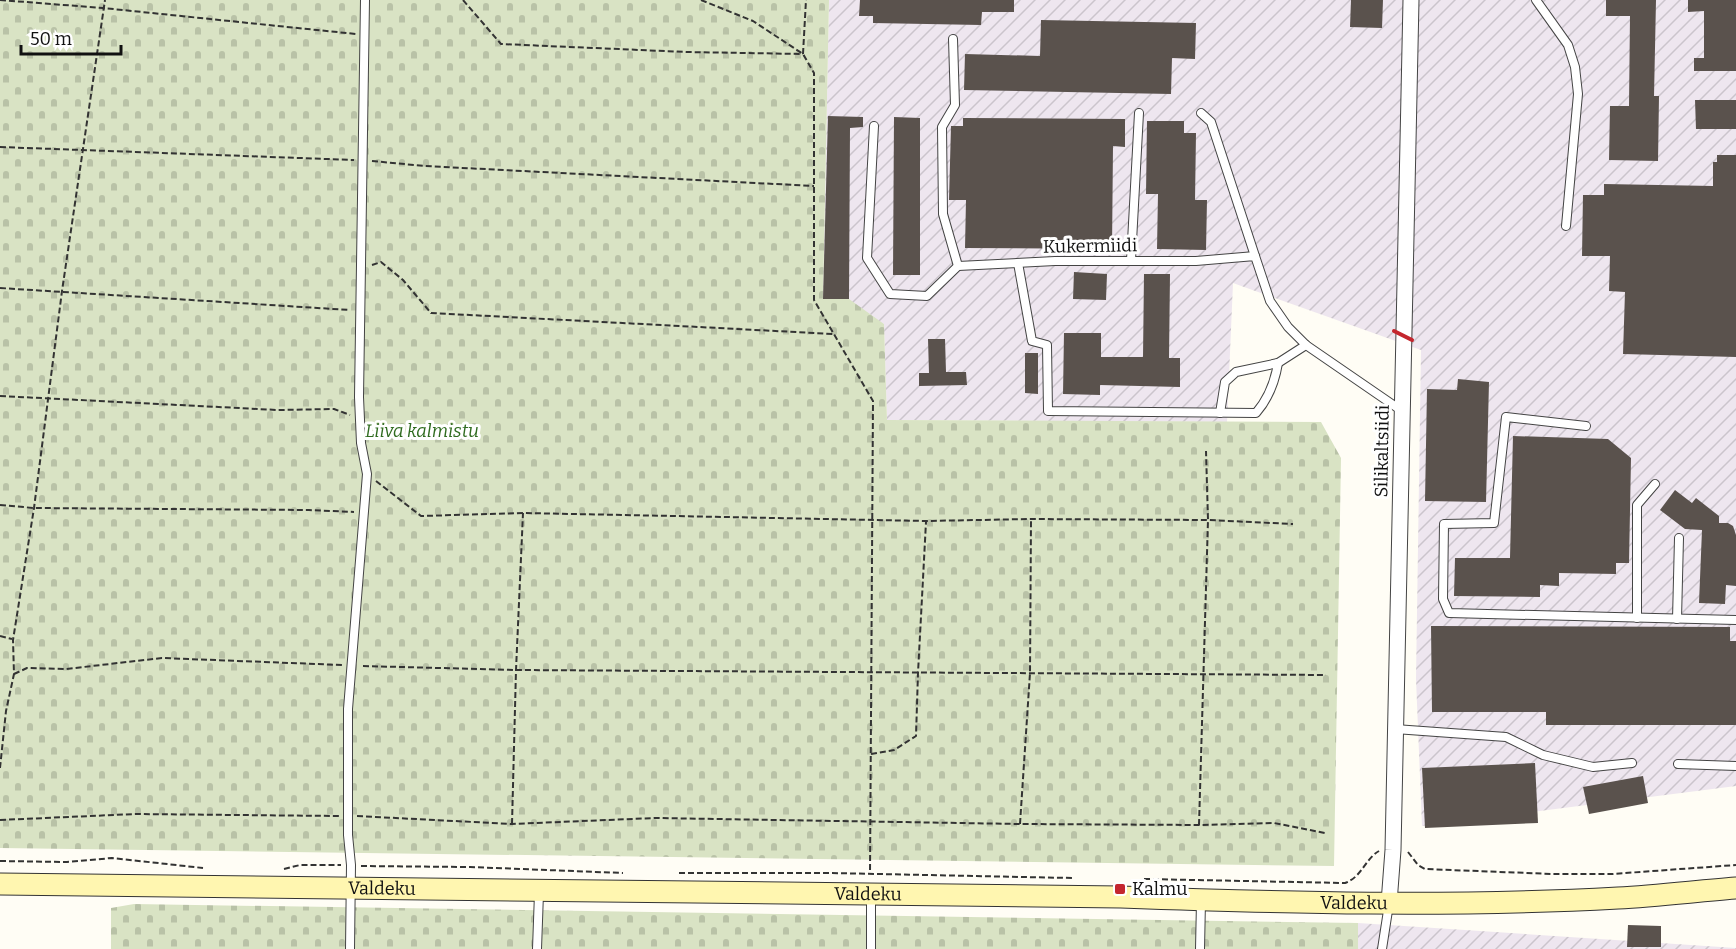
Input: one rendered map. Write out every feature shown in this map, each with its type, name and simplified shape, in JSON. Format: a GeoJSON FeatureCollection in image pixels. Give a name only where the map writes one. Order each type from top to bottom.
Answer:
{"type":"FeatureCollection","features":[{"type":"Feature","properties":{"kind":"street","name":"Silikaltsiidi"},"geometry":{"type":"LineString","coordinates":[[1389,903],[1393,850],[1411,0]]}},
{"type":"Feature","properties":{"kind":"street","name":"Valdeku"},"geometry":{"type":"LineString","coordinates":[[0,884],[1122,897],[1389,903],[1618,898],[1736,888]]}},
{"type":"Feature","properties":{"kind":"lane"},"geometry":{"type":"LineString","coordinates":[[350,949],[348,709],[367,474],[361,443],[360,419],[365,0]]}},
{"type":"Feature","properties":{"kind":"lane"},"geometry":{"type":"LineString","coordinates":[[1536,0],[1568,45],[1575,67],[1578,94],[1566,226]]}},
{"type":"Feature","properties":{"kind":"lane"},"geometry":{"type":"LineString","coordinates":[[874,126],[867,258],[891,294],[927,296],[958,266],[943,213],[942,127],[955,105],[953,39]]}},
{"type":"Feature","properties":{"kind":"lane"},"geometry":{"type":"LineString","coordinates":[[1131,260],[1139,113]]}},
{"type":"Feature","properties":{"kind":"lane"},"geometry":{"type":"LineString","coordinates":[[1201,113],[1210,122],[1270,301],[1288,327],[1306,345],[1403,412]]}},
{"type":"Feature","properties":{"kind":"lane","name":"Kukermiidi"},"geometry":{"type":"LineString","coordinates":[[958,266],[1131,260],[1196,261],[1255,256]]}},
{"type":"Feature","properties":{"kind":"lane"},"geometry":{"type":"LineString","coordinates":[[1018,263],[1032,341],[1047,345],[1048,411],[1256,413],[1264,404],[1275,381],[1278,363]]}},
{"type":"Feature","properties":{"kind":"lane"},"geometry":{"type":"LineString","coordinates":[[1220,412],[1225,382],[1236,372],[1278,363],[1306,345]]}},
{"type":"Feature","properties":{"kind":"lane"},"geometry":{"type":"LineString","coordinates":[[1586,426],[1506,417],[1494,523],[1444,524],[1443,599],[1449,613],[1736,620]]}},
{"type":"Feature","properties":{"kind":"lane"},"geometry":{"type":"LineString","coordinates":[[1637,618],[1637,505],[1655,484]]}},
{"type":"Feature","properties":{"kind":"lane"},"geometry":{"type":"LineString","coordinates":[[1677,619],[1679,538]]}},
{"type":"Feature","properties":{"kind":"lane"},"geometry":{"type":"LineString","coordinates":[[1395,729],[1506,737],[1543,755],[1593,767],[1632,763]]}},
{"type":"Feature","properties":{"kind":"lane"},"geometry":{"type":"LineString","coordinates":[[1678,764],[1736,766]]}},
{"type":"Feature","properties":{"kind":"lane"},"geometry":{"type":"LineString","coordinates":[[537,949],[539,892]]}},
{"type":"Feature","properties":{"kind":"lane"},"geometry":{"type":"LineString","coordinates":[[871,895],[871,949]]}},
{"type":"Feature","properties":{"kind":"lane"},"geometry":{"type":"LineString","coordinates":[[1200,949],[1201,900]]}},
{"type":"Feature","properties":{"kind":"lane"},"geometry":{"type":"LineString","coordinates":[[1382,949],[1389,903]]}},
{"type":"Feature","properties":{"kind":"path"},"geometry":{"type":"LineString","coordinates":[[0,0],[103,8],[364,35]]}},
{"type":"Feature","properties":{"kind":"path"},"geometry":{"type":"LineString","coordinates":[[0,768],[6,711],[14,674],[13,640],[34,508],[62,291],[105,0]]}},
{"type":"Feature","properties":{"kind":"path"},"geometry":{"type":"LineString","coordinates":[[463,0],[501,44],[687,52],[803,54]]}},
{"type":"Feature","properties":{"kind":"path"},"geometry":{"type":"LineString","coordinates":[[701,0],[753,21],[803,54],[814,73],[814,300],[873,401],[870,874]]}},
{"type":"Feature","properties":{"kind":"path"},"geometry":{"type":"LineString","coordinates":[[803,54],[807,0]]}},
{"type":"Feature","properties":{"kind":"path"},"geometry":{"type":"LineString","coordinates":[[0,147],[363,160],[814,186]]}},
{"type":"Feature","properties":{"kind":"path"},"geometry":{"type":"LineString","coordinates":[[361,269],[381,262],[403,280],[431,313],[834,334]]}},
{"type":"Feature","properties":{"kind":"path"},"geometry":{"type":"LineString","coordinates":[[0,288],[360,311]]}},
{"type":"Feature","properties":{"kind":"path"},"geometry":{"type":"LineString","coordinates":[[0,396],[278,410],[334,410],[360,419]]}},
{"type":"Feature","properties":{"kind":"path"},"geometry":{"type":"LineString","coordinates":[[1199,825],[1208,520],[1206,451]]}},
{"type":"Feature","properties":{"kind":"path"},"geometry":{"type":"LineString","coordinates":[[367,474],[421,516],[523,513],[926,521],[1208,520],[1293,524]]}},
{"type":"Feature","properties":{"kind":"path"},"geometry":{"type":"LineString","coordinates":[[0,505],[34,508],[309,510],[364,513]]}},
{"type":"Feature","properties":{"kind":"path"},"geometry":{"type":"LineString","coordinates":[[512,824],[523,513]]}},
{"type":"Feature","properties":{"kind":"path"},"geometry":{"type":"LineString","coordinates":[[1020,824],[1030,673],[1031,519]]}},
{"type":"Feature","properties":{"kind":"path"},"geometry":{"type":"LineString","coordinates":[[871,754],[894,750],[916,736],[926,521]]}},
{"type":"Feature","properties":{"kind":"path"},"geometry":{"type":"LineString","coordinates":[[0,636],[13,640]]}},
{"type":"Feature","properties":{"kind":"path"},"geometry":{"type":"LineString","coordinates":[[14,674],[27,668],[66,669],[162,658],[516,670],[870,670],[1326,675]]}},
{"type":"Feature","properties":{"kind":"path"},"geometry":{"type":"LineString","coordinates":[[0,820],[136,814],[348,816],[512,824],[656,818],[1020,824],[1274,823],[1324,833]]}},
{"type":"Feature","properties":{"kind":"path"},"geometry":{"type":"LineString","coordinates":[[1143,879],[1345,883],[1360,874],[1373,854],[1385,850]]}},
{"type":"Feature","properties":{"kind":"path"},"geometry":{"type":"LineString","coordinates":[[1403,851],[1407,851],[1418,865],[1425,869],[1612,874],[1736,865]]}},
{"type":"Feature","properties":{"kind":"path"},"geometry":{"type":"LineString","coordinates":[[0,861],[67,862],[112,858],[207,868]]}},
{"type":"Feature","properties":{"kind":"path"},"geometry":{"type":"LineString","coordinates":[[281,869],[300,866],[470,867],[629,873]]}},
{"type":"Feature","properties":{"kind":"path"},"geometry":{"type":"LineString","coordinates":[[676,873],[1072,878]]}},
{"type":"Feature","properties":{"kind":"shaded area"},"geometry":{"type":"Polygon","coordinates":[[[829,0],[1736,0],[1736,786],[1422,826],[1416,679],[1421,350],[1233,283],[1227,422],[887,420],[884,324],[823,299],[829,0]]]}},
{"type":"Feature","properties":{"kind":"shaded area"},"geometry":{"type":"Polygon","coordinates":[[[1358,923],[1736,948],[1736,949],[1358,949],[1358,923]]]}},
{"type":"Feature","properties":{"kind":"green space","name":"Liiva kalmistu"},"geometry":{"type":"Polygon","coordinates":[[[0,0],[829,0],[823,299],[849,299],[884,324],[887,420],[1321,422],[1341,458],[1334,866],[0,848],[0,0]]]}},
{"type":"Feature","properties":{"kind":"green space"},"geometry":{"type":"Polygon","coordinates":[[[134,904],[1358,923],[1358,949],[111,949],[111,908],[134,904]]]}},
{"type":"Feature","properties":{"kind":"building"},"geometry":{"type":"Polygon","coordinates":[[[860,0],[1014,0],[1014,12],[982,12],[981,25],[873,23],[873,16],[859,16],[860,0]]]}},
{"type":"Feature","properties":{"kind":"building"},"geometry":{"type":"Polygon","coordinates":[[[1351,0],[1383,0],[1382,28],[1350,27],[1351,0]]]}},
{"type":"Feature","properties":{"kind":"building"},"geometry":{"type":"Polygon","coordinates":[[[1606,0],[1656,0],[1654,96],[1659,96],[1658,161],[1609,160],[1610,106],[1629,106],[1630,16],[1606,16],[1606,0]]]}},
{"type":"Feature","properties":{"kind":"building"},"geometry":{"type":"Polygon","coordinates":[[[1688,0],[1736,0],[1736,71],[1694,71],[1694,58],[1704,58],[1704,11],[1688,12],[1688,0]]]}},
{"type":"Feature","properties":{"kind":"building"},"geometry":{"type":"Polygon","coordinates":[[[1041,20],[1196,23],[1195,59],[1172,58],[1171,94],[964,90],[965,54],[1040,56],[1041,20]]]}},
{"type":"Feature","properties":{"kind":"building"},"geometry":{"type":"Polygon","coordinates":[[[1695,100],[1736,100],[1736,129],[1696,129],[1695,100]]]}},
{"type":"Feature","properties":{"kind":"building"},"geometry":{"type":"Polygon","coordinates":[[[828,116],[863,117],[863,127],[850,128],[849,299],[823,299],[828,116]]]}},
{"type":"Feature","properties":{"kind":"building"},"geometry":{"type":"Polygon","coordinates":[[[894,117],[920,118],[920,275],[893,275],[894,117]]]}},
{"type":"Feature","properties":{"kind":"building"},"geometry":{"type":"Polygon","coordinates":[[[963,118],[1125,119],[1125,147],[1113,146],[1112,249],[965,248],[966,200],[949,200],[951,126],[963,126],[963,118]]]}},
{"type":"Feature","properties":{"kind":"building"},"geometry":{"type":"Polygon","coordinates":[[[1147,121],[1184,121],[1184,133],[1196,133],[1195,200],[1207,200],[1206,250],[1157,249],[1158,194],[1146,194],[1147,121]]]}},
{"type":"Feature","properties":{"kind":"building"},"geometry":{"type":"Polygon","coordinates":[[[1717,155],[1736,155],[1736,357],[1623,354],[1625,292],[1609,291],[1610,256],[1582,256],[1583,195],[1604,195],[1604,184],[1713,186],[1713,162],[1717,162],[1717,155]]]}},
{"type":"Feature","properties":{"kind":"building"},"geometry":{"type":"Polygon","coordinates":[[[1074,272],[1107,274],[1106,300],[1073,299],[1074,272]]]}},
{"type":"Feature","properties":{"kind":"building"},"geometry":{"type":"Polygon","coordinates":[[[1144,274],[1170,274],[1169,358],[1180,358],[1180,387],[1100,385],[1100,395],[1063,394],[1064,333],[1101,333],[1101,357],[1143,357],[1144,274]]]}},
{"type":"Feature","properties":{"kind":"building"},"geometry":{"type":"Polygon","coordinates":[[[928,339],[945,339],[946,372],[966,372],[967,385],[919,386],[919,373],[929,373],[928,339]]]}},
{"type":"Feature","properties":{"kind":"building"},"geometry":{"type":"Polygon","coordinates":[[[1025,353],[1038,353],[1038,394],[1025,393],[1025,353]]]}},
{"type":"Feature","properties":{"kind":"building"},"geometry":{"type":"Polygon","coordinates":[[[1458,379],[1489,382],[1486,502],[1425,501],[1427,389],[1457,390],[1458,379]]]}},
{"type":"Feature","properties":{"kind":"building"},"geometry":{"type":"Polygon","coordinates":[[[1513,436],[1608,439],[1631,458],[1629,563],[1616,563],[1616,574],[1559,573],[1559,586],[1540,585],[1540,597],[1454,596],[1455,558],[1510,558],[1513,436]]]}},
{"type":"Feature","properties":{"kind":"building"},"geometry":{"type":"Polygon","coordinates":[[[1675,490],[1692,503],[1696,498],[1719,516],[1719,523],[1728,523],[1733,526],[1736,535],[1736,586],[1726,585],[1725,604],[1699,603],[1702,530],[1685,529],[1660,510],[1675,490]]]}},
{"type":"Feature","properties":{"kind":"building"},"geometry":{"type":"Polygon","coordinates":[[[1431,626],[1730,627],[1730,641],[1736,641],[1736,725],[1546,725],[1546,712],[1432,712],[1431,626]]]}},
{"type":"Feature","properties":{"kind":"building"},"geometry":{"type":"Polygon","coordinates":[[[1535,763],[1538,823],[1425,828],[1422,768],[1535,763]]]}},
{"type":"Feature","properties":{"kind":"building"},"geometry":{"type":"Polygon","coordinates":[[[1643,776],[1648,803],[1589,814],[1583,787],[1643,776]]]}},
{"type":"Feature","properties":{"kind":"building"},"geometry":{"type":"Polygon","coordinates":[[[1628,925],[1661,926],[1661,947],[1627,947],[1628,925]]]}},
{"type":"Feature","properties":{"kind":"railway"},"geometry":{"type":"LineString","coordinates":[[1394,331],[1412,340]]}},
{"type":"Feature","properties":{"kind":"place","name":"Kalmu"},"geometry":{"type":"Point","coordinates":[1120,889]}}]}
